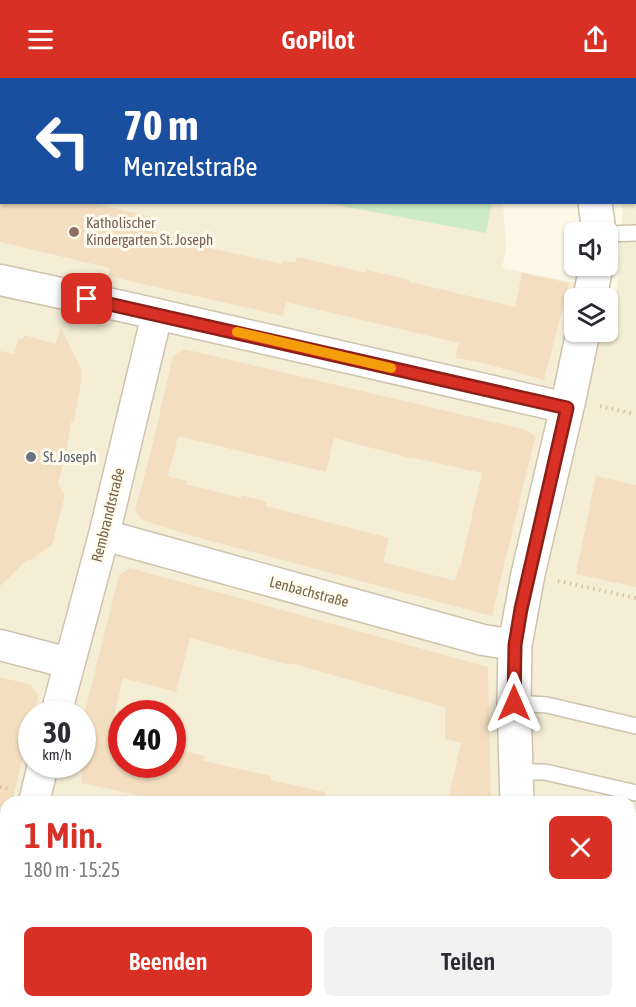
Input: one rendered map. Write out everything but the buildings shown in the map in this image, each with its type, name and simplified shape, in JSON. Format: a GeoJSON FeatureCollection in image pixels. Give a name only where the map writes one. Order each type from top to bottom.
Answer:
{"type":"FeatureCollection","features":[{"type":"Feature","properties":{"kind":"street"},"geometry":{"type":"LineString","coordinates":[[595,204],[597,222]]}},
{"type":"Feature","properties":{"kind":"street"},"geometry":{"type":"LineString","coordinates":[[0,280],[567,408]]}},
{"type":"Feature","properties":{"kind":"street","name":"Rembrandtstraße"},"geometry":{"type":"LineString","coordinates":[[60,700],[104,535],[158,314]]}},
{"type":"Feature","properties":{"kind":"street"},"geometry":{"type":"LineString","coordinates":[[516,787],[515,645],[528,574],[581,342]]}},
{"type":"Feature","properties":{"kind":"street","name":"Lenbachstraße"},"geometry":{"type":"LineString","coordinates":[[104,535],[483,640],[515,645]]}},
{"type":"Feature","properties":{"kind":"street"},"geometry":{"type":"LineString","coordinates":[[0,645],[69,663]]}},
{"type":"Feature","properties":{"kind":"street"},"geometry":{"type":"LineString","coordinates":[[40,796],[42,778]]}},
{"type":"Feature","properties":{"kind":"lane"},"geometry":{"type":"LineString","coordinates":[[618,234],[636,233]]}},
{"type":"Feature","properties":{"kind":"lane"},"geometry":{"type":"LineString","coordinates":[[514,703],[547,705],[636,726]]}},
{"type":"Feature","properties":{"kind":"lane"},"geometry":{"type":"LineString","coordinates":[[516,787],[545,772],[636,793]]}},
{"type":"Feature","properties":{"kind":"path"},"geometry":{"type":"LineString","coordinates":[[528,574],[636,598]]}},
{"type":"Feature","properties":{"kind":"shaded area"},"geometry":{"type":"Polygon","coordinates":[[[0,204],[503,204],[506,250],[502,268],[602,288],[564,288],[564,342],[618,342],[617,288],[623,204],[636,204],[636,796],[0,796],[0,204]]]}},
{"type":"Feature","properties":{"kind":"green space"},"geometry":{"type":"Polygon","coordinates":[[[331,204],[492,204],[486,233],[331,204]]]}},
{"type":"Feature","properties":{"kind":"green space"},"geometry":{"type":"Polygon","coordinates":[[[0,780],[16,784],[13,796],[0,796],[0,780]]]}},
{"type":"Feature","properties":{"kind":"slow traffic"},"geometry":{"type":"LineString","coordinates":[[237,332],[391,368]]}},
{"type":"Feature","properties":{"kind":"place","name":"Katholischer Kindergarten St. Joseph"},"geometry":{"type":"Point","coordinates":[74,232]}},
{"type":"Feature","properties":{"kind":"place","name":"St. Joseph"},"geometry":{"type":"Point","coordinates":[31,457]}},
{"type":"Feature","properties":{"kind":"route"},"geometry":{"type":"LineString","coordinates":[[87,299],[567,408],[521,609],[515,645],[514,703]]}}]}
